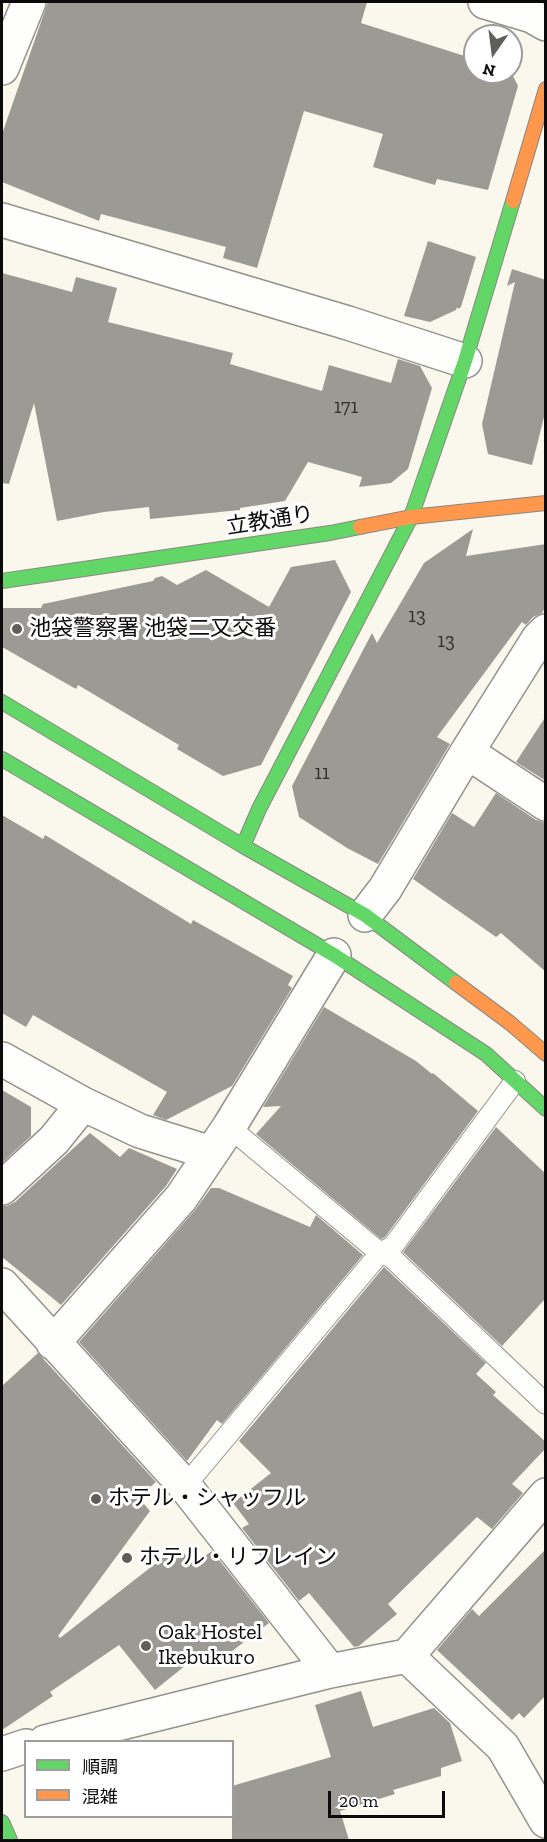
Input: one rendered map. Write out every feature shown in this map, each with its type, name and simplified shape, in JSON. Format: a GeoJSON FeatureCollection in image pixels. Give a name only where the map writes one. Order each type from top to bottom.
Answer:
{"type":"FeatureCollection","features":[{"type":"Feature","properties":{"kind":"street"},"geometry":{"type":"LineString","coordinates":[[2,68],[29,2]]}},
{"type":"Feature","properties":{"kind":"street"},"geometry":{"type":"LineString","coordinates":[[485,2],[532,16],[546,24]]}},
{"type":"Feature","properties":{"kind":"street"},"geometry":{"type":"LineString","coordinates":[[243,846],[259,809],[411,517],[465,361],[546,89]]}},
{"type":"Feature","properties":{"kind":"street"},"geometry":{"type":"LineString","coordinates":[[2,220],[348,323],[465,361]]}},
{"type":"Feature","properties":{"kind":"street","name":"立教通り"},"geometry":{"type":"LineString","coordinates":[[2,581],[330,533],[411,517],[546,503]]}},
{"type":"Feature","properties":{"kind":"street"},"geometry":{"type":"LineString","coordinates":[[365,915],[385,889],[538,639],[546,632]]}},
{"type":"Feature","properties":{"kind":"street"},"geometry":{"type":"LineString","coordinates":[[2,702],[243,846],[365,915],[510,1023],[546,1054]]}},
{"type":"Feature","properties":{"kind":"street"},"geometry":{"type":"LineString","coordinates":[[467,752],[546,804]]}},
{"type":"Feature","properties":{"kind":"street"},"geometry":{"type":"LineString","coordinates":[[2,759],[334,955],[486,1054],[546,1109]]}},
{"type":"Feature","properties":{"kind":"street"},"geometry":{"type":"LineString","coordinates":[[53,1342],[182,1198],[229,1127],[334,955]]}},
{"type":"Feature","properties":{"kind":"street"},"geometry":{"type":"LineString","coordinates":[[2,1059],[83,1104],[140,1131],[211,1153]]}},
{"type":"Feature","properties":{"kind":"street"},"geometry":{"type":"LineString","coordinates":[[2,1188],[54,1140],[83,1104]]}},
{"type":"Feature","properties":{"kind":"street"},"geometry":{"type":"LineString","coordinates":[[2,1285],[185,1486],[330,1671]]}},
{"type":"Feature","properties":{"kind":"street"},"geometry":{"type":"LineString","coordinates":[[53,1740],[330,1671],[407,1656],[546,1495]]}},
{"type":"Feature","properties":{"kind":"street"},"geometry":{"type":"LineString","coordinates":[[407,1656],[503,1747],[546,1821]]}},
{"type":"Feature","properties":{"kind":"street"},"geometry":{"type":"LineString","coordinates":[[2,1754],[24,1747]]}},
{"type":"Feature","properties":{"kind":"street"},"geometry":{"type":"LineString","coordinates":[[2,1822],[10,1840]]}},
{"type":"Feature","properties":{"kind":"lane"},"geometry":{"type":"LineString","coordinates":[[185,1486],[380,1253],[393,1246],[515,1081]]}},
{"type":"Feature","properties":{"kind":"lane"},"geometry":{"type":"LineString","coordinates":[[229,1127],[380,1253],[391,1257],[546,1404]]}},
{"type":"Feature","properties":{"kind":"building"},"geometry":{"type":"Polygon","coordinates":[[[48,2],[367,2],[361,23],[463,55],[463,84],[517,84],[518,86],[488,190],[437,179],[435,185],[373,167],[383,134],[304,111],[257,268],[223,258],[226,247],[101,214],[99,221],[2,182],[2,134],[48,2]]]}},
{"type":"Feature","properties":{"kind":"building"},"geometry":{"type":"Polygon","coordinates":[[[428,241],[476,257],[461,307],[430,322],[404,316],[428,241]]]}},
{"type":"Feature","properties":{"kind":"building"},"geometry":{"type":"Polygon","coordinates":[[[512,269],[546,280],[546,409],[532,465],[488,454],[482,424],[515,282],[507,286],[512,269]]]}},
{"type":"Feature","properties":{"kind":"building"},"geometry":{"type":"Polygon","coordinates":[[[2,273],[72,292],[76,277],[117,288],[108,322],[233,353],[230,364],[322,391],[329,365],[391,383],[398,359],[420,366],[432,388],[408,469],[391,483],[359,487],[362,477],[308,462],[285,501],[240,508],[240,510],[150,519],[149,507],[104,512],[57,521],[34,403],[9,484],[2,483],[2,273]]]}},
{"type":"Feature","properties":{"kind":"building"},"geometry":{"type":"Polygon","coordinates":[[[473,529],[466,556],[546,544],[546,606],[542,613],[533,617],[526,625],[522,622],[437,737],[450,744],[378,864],[347,848],[299,817],[292,786],[372,633],[377,643],[424,563],[473,529]]]}},
{"type":"Feature","properties":{"kind":"building"},"geometry":{"type":"Polygon","coordinates":[[[335,560],[351,592],[261,765],[223,776],[177,749],[179,745],[78,685],[76,689],[2,647],[2,608],[41,608],[43,604],[153,581],[162,576],[177,585],[206,570],[269,607],[291,567],[335,560]]]}},
{"type":"Feature","properties":{"kind":"building"},"geometry":{"type":"Polygon","coordinates":[[[546,716],[546,781],[516,762],[546,716]]]}},
{"type":"Feature","properties":{"kind":"building"},"geometry":{"type":"Polygon","coordinates":[[[496,793],[536,820],[546,823],[546,972],[501,933],[496,937],[413,879],[452,813],[474,827],[496,793]]]}},
{"type":"Feature","properties":{"kind":"building"},"geometry":{"type":"Polygon","coordinates":[[[2,815],[43,839],[45,835],[191,924],[193,920],[293,976],[288,985],[292,988],[232,1086],[166,1120],[153,1115],[167,1092],[33,1015],[26,1027],[2,1013],[2,815]]]}},
{"type":"Feature","properties":{"kind":"building"},"geometry":{"type":"Polygon","coordinates":[[[324,1007],[416,1061],[478,1111],[385,1237],[381,1239],[256,1134],[281,1106],[263,1107],[324,1007]]]}},
{"type":"Feature","properties":{"kind":"building"},"geometry":{"type":"Polygon","coordinates":[[[2,1090],[31,1107],[31,1136],[2,1163],[2,1090]]]}},
{"type":"Feature","properties":{"kind":"building"},"geometry":{"type":"Polygon","coordinates":[[[496,1127],[546,1174],[546,1298],[502,1346],[403,1252],[496,1127]]]}},
{"type":"Feature","properties":{"kind":"building"},"geometry":{"type":"Polygon","coordinates":[[[90,1133],[120,1157],[129,1148],[177,1169],[166,1186],[61,1305],[2,1257],[2,1206],[15,1202],[90,1133]]]}},
{"type":"Feature","properties":{"kind":"building"},"geometry":{"type":"Polygon","coordinates":[[[211,1188],[219,1188],[310,1227],[316,1215],[363,1255],[222,1424],[217,1420],[187,1461],[79,1342],[195,1210],[211,1188]]]}},
{"type":"Feature","properties":{"kind":"building"},"geometry":{"type":"Polygon","coordinates":[[[384,1267],[486,1363],[476,1374],[496,1392],[493,1395],[546,1442],[546,1448],[512,1484],[523,1493],[492,1529],[477,1517],[388,1604],[397,1614],[359,1646],[354,1647],[309,1593],[299,1601],[242,1528],[249,1524],[233,1503],[271,1473],[239,1441],[384,1267]]]}},
{"type":"Feature","properties":{"kind":"building"},"geometry":{"type":"Polygon","coordinates":[[[38,1353],[156,1482],[138,1497],[150,1511],[58,1636],[60,1638],[178,1546],[193,1564],[212,1551],[269,1623],[211,1667],[201,1653],[155,1690],[119,1645],[50,1692],[53,1696],[2,1730],[2,1386],[38,1353]]]}},
{"type":"Feature","properties":{"kind":"building"},"geometry":{"type":"Polygon","coordinates":[[[546,1549],[546,1695],[524,1718],[519,1713],[512,1720],[437,1650],[472,1609],[479,1616],[546,1549]]]}},
{"type":"Feature","properties":{"kind":"building"},"geometry":{"type":"Polygon","coordinates":[[[361,1691],[373,1727],[434,1708],[450,1723],[462,1761],[441,1768],[441,1776],[393,1790],[395,1794],[340,1811],[349,1840],[232,1840],[234,1785],[331,1757],[315,1705],[361,1691]]]}},
{"type":"Feature","properties":{"kind":"traffic: fast"},"geometry":{"type":"LineString","coordinates":[[243,846],[259,809],[411,517],[465,361],[513,201]]}},
{"type":"Feature","properties":{"kind":"traffic: fast"},"geometry":{"type":"LineString","coordinates":[[2,581],[360,527]]}},
{"type":"Feature","properties":{"kind":"traffic: fast"},"geometry":{"type":"LineString","coordinates":[[2,702],[243,846],[365,915],[456,983]]}},
{"type":"Feature","properties":{"kind":"traffic: fast"},"geometry":{"type":"LineString","coordinates":[[2,759],[334,955],[486,1054],[546,1109]]}},
{"type":"Feature","properties":{"kind":"traffic: fast"},"geometry":{"type":"LineString","coordinates":[[2,1822],[10,1840]]}},
{"type":"Feature","properties":{"kind":"traffic: slow"},"geometry":{"type":"LineString","coordinates":[[513,201],[546,89]]}},
{"type":"Feature","properties":{"kind":"traffic: slow"},"geometry":{"type":"LineString","coordinates":[[360,527],[411,517],[546,503]]}},
{"type":"Feature","properties":{"kind":"traffic: slow"},"geometry":{"type":"LineString","coordinates":[[456,983],[510,1023],[546,1054]]}},
{"type":"Feature","properties":{"kind":"place","name":"池袋警察署 池袋二又交番"},"geometry":{"type":"Point","coordinates":[17,629]}},
{"type":"Feature","properties":{"kind":"place","name":"ホテル・シャッフル"},"geometry":{"type":"Point","coordinates":[96,1499]}},
{"type":"Feature","properties":{"kind":"place","name":"ホテル・リフレイン"},"geometry":{"type":"Point","coordinates":[127,1558]}},
{"type":"Feature","properties":{"kind":"place","name":"Oak Hostel Ikebukuro"},"geometry":{"type":"Point","coordinates":[146,1646]}}]}
